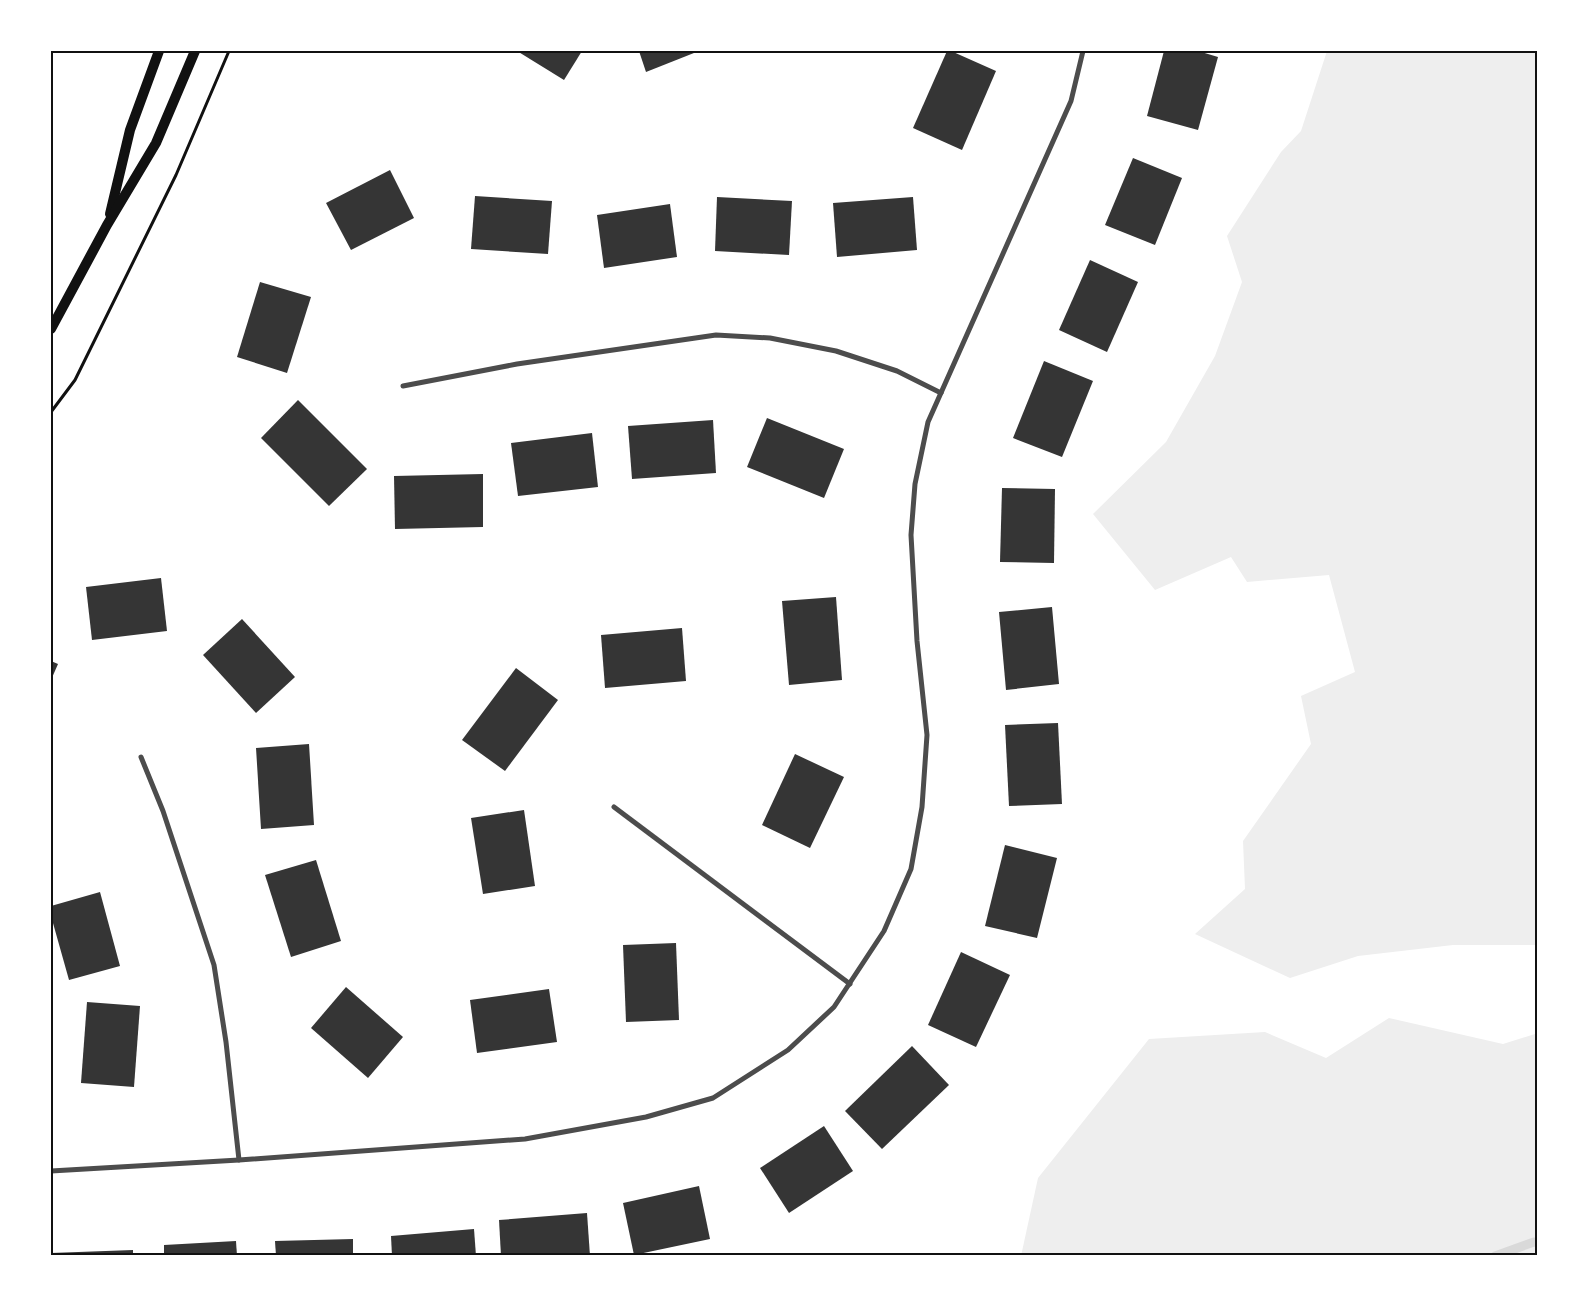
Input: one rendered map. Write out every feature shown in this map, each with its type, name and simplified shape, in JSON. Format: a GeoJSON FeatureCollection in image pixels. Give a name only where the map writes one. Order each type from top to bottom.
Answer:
{"type":"FeatureCollection","features":[{"type":"Feature","properties":{"kind":"main road"},"geometry":{"type":"LineString","coordinates":[[107,225],[130,130],[159,51]]}},
{"type":"Feature","properties":{"kind":"main road"},"geometry":{"type":"LineString","coordinates":[[51,329],[107,225],[156,143],[195,51]]}},
{"type":"Feature","properties":{"kind":"street"},"geometry":{"type":"LineString","coordinates":[[51,1170],[238,1160],[525,1139],[646,1117],[714,1098],[788,1050],[834,1007],[884,931],[911,869],[922,808],[927,734],[917,641],[911,535],[915,484],[928,422],[1071,101],[1083,51]]}},
{"type":"Feature","properties":{"kind":"street"},"geometry":{"type":"LineString","coordinates":[[403,386],[517,364],[716,335],[770,338],[836,351],[898,371],[941,393]]}},
{"type":"Feature","properties":{"kind":"street"},"geometry":{"type":"LineString","coordinates":[[141,757],[163,811],[214,965],[226,1042],[238,1160]]}},
{"type":"Feature","properties":{"kind":"street"},"geometry":{"type":"LineString","coordinates":[[614,807],[850,984]]}},
{"type":"Feature","properties":{"kind":"path"},"geometry":{"type":"LineString","coordinates":[[51,412],[75,380],[176,175],[228,51]]}},
{"type":"Feature","properties":{"kind":"shaded area"},"geometry":{"type":"Polygon","coordinates":[[[1327,51],[1538,51],[1538,945],[1453,945],[1358,956],[1290,978],[1195,934],[1245,889],[1243,841],[1311,744],[1301,696],[1355,672],[1329,575],[1247,582],[1231,557],[1155,590],[1093,514],[1166,442],[1215,356],[1242,282],[1227,236],[1281,152],[1301,131],[1327,51]]]}},
{"type":"Feature","properties":{"kind":"shaded area"},"geometry":{"type":"Polygon","coordinates":[[[1389,1018],[1503,1044],[1538,1033],[1538,1256],[1021,1256],[1038,1178],[1149,1039],[1265,1032],[1326,1058],[1389,1018]]]}},
{"type":"Feature","properties":{"kind":"building"},"geometry":{"type":"Polygon","coordinates":[[[517,51],[582,51],[564,80],[517,51]]]}},
{"type":"Feature","properties":{"kind":"building"},"geometry":{"type":"Polygon","coordinates":[[[639,51],[699,51],[646,72],[639,51]]]}},
{"type":"Feature","properties":{"kind":"building"},"geometry":{"type":"Polygon","coordinates":[[[947,51],[951,51],[996,71],[962,150],[913,128],[947,51]]]}},
{"type":"Feature","properties":{"kind":"building"},"geometry":{"type":"Polygon","coordinates":[[[1164,51],[1198,51],[1218,57],[1198,130],[1147,116],[1164,51]]]}},
{"type":"Feature","properties":{"kind":"building"},"geometry":{"type":"Polygon","coordinates":[[[1133,158],[1182,178],[1155,245],[1105,225],[1133,158]]]}},
{"type":"Feature","properties":{"kind":"building"},"geometry":{"type":"Polygon","coordinates":[[[390,170],[414,218],[351,250],[326,203],[390,170]]]}},
{"type":"Feature","properties":{"kind":"building"},"geometry":{"type":"Polygon","coordinates":[[[475,196],[552,201],[548,254],[471,249],[475,196]]]}},
{"type":"Feature","properties":{"kind":"building"},"geometry":{"type":"Polygon","coordinates":[[[717,197],[792,201],[789,255],[715,251],[717,197]]]}},
{"type":"Feature","properties":{"kind":"building"},"geometry":{"type":"Polygon","coordinates":[[[913,197],[917,250],[837,257],[833,203],[913,197]]]}},
{"type":"Feature","properties":{"kind":"building"},"geometry":{"type":"Polygon","coordinates":[[[670,204],[677,257],[604,268],[597,215],[670,204]]]}},
{"type":"Feature","properties":{"kind":"building"},"geometry":{"type":"Polygon","coordinates":[[[1090,260],[1138,282],[1107,352],[1059,330],[1090,260]]]}},
{"type":"Feature","properties":{"kind":"building"},"geometry":{"type":"Polygon","coordinates":[[[260,282],[311,297],[287,373],[237,357],[260,282]]]}},
{"type":"Feature","properties":{"kind":"building"},"geometry":{"type":"Polygon","coordinates":[[[1044,361],[1093,381],[1062,457],[1013,438],[1044,361]]]}},
{"type":"Feature","properties":{"kind":"building"},"geometry":{"type":"Polygon","coordinates":[[[298,400],[367,469],[329,506],[261,438],[298,400]]]}},
{"type":"Feature","properties":{"kind":"building"},"geometry":{"type":"Polygon","coordinates":[[[767,418],[844,449],[824,498],[747,467],[767,418]]]}},
{"type":"Feature","properties":{"kind":"building"},"geometry":{"type":"Polygon","coordinates":[[[713,420],[716,473],[632,479],[628,426],[713,420]]]}},
{"type":"Feature","properties":{"kind":"building"},"geometry":{"type":"Polygon","coordinates":[[[592,433],[598,487],[518,496],[511,443],[592,433]]]}},
{"type":"Feature","properties":{"kind":"building"},"geometry":{"type":"Polygon","coordinates":[[[483,474],[483,527],[395,529],[394,476],[483,474]]]}},
{"type":"Feature","properties":{"kind":"building"},"geometry":{"type":"Polygon","coordinates":[[[1002,488],[1055,489],[1054,563],[1000,562],[1002,488]]]}},
{"type":"Feature","properties":{"kind":"building"},"geometry":{"type":"Polygon","coordinates":[[[161,578],[167,631],[92,640],[86,587],[161,578]]]}},
{"type":"Feature","properties":{"kind":"building"},"geometry":{"type":"Polygon","coordinates":[[[836,597],[842,680],[789,685],[782,601],[836,597]]]}},
{"type":"Feature","properties":{"kind":"building"},"geometry":{"type":"Polygon","coordinates":[[[1052,607],[1059,684],[1006,690],[999,612],[1052,607]]]}},
{"type":"Feature","properties":{"kind":"building"},"geometry":{"type":"Polygon","coordinates":[[[242,619],[295,677],[256,713],[203,655],[242,619]]]}},
{"type":"Feature","properties":{"kind":"building"},"geometry":{"type":"Polygon","coordinates":[[[682,628],[686,681],[605,688],[601,635],[682,628]]]}},
{"type":"Feature","properties":{"kind":"building"},"geometry":{"type":"Polygon","coordinates":[[[51,661],[58,664],[51,680],[51,661]]]}},
{"type":"Feature","properties":{"kind":"building"},"geometry":{"type":"Polygon","coordinates":[[[516,668],[558,700],[505,771],[462,740],[516,668]]]}},
{"type":"Feature","properties":{"kind":"building"},"geometry":{"type":"Polygon","coordinates":[[[1058,723],[1062,804],[1009,806],[1005,725],[1058,723]]]}},
{"type":"Feature","properties":{"kind":"building"},"geometry":{"type":"Polygon","coordinates":[[[309,744],[314,825],[261,829],[256,748],[309,744]]]}},
{"type":"Feature","properties":{"kind":"building"},"geometry":{"type":"Polygon","coordinates":[[[795,754],[844,777],[810,848],[762,825],[795,754]]]}},
{"type":"Feature","properties":{"kind":"building"},"geometry":{"type":"Polygon","coordinates":[[[524,810],[535,886],[483,894],[471,818],[524,810]]]}},
{"type":"Feature","properties":{"kind":"building"},"geometry":{"type":"Polygon","coordinates":[[[1005,845],[1057,858],[1037,938],[985,926],[1005,845]]]}},
{"type":"Feature","properties":{"kind":"building"},"geometry":{"type":"Polygon","coordinates":[[[316,860],[341,941],[291,957],[265,875],[316,860]]]}},
{"type":"Feature","properties":{"kind":"building"},"geometry":{"type":"Polygon","coordinates":[[[100,892],[120,966],[69,980],[51,916],[51,906],[100,892]]]}},
{"type":"Feature","properties":{"kind":"building"},"geometry":{"type":"Polygon","coordinates":[[[676,943],[679,1020],[626,1022],[623,945],[676,943]]]}},
{"type":"Feature","properties":{"kind":"building"},"geometry":{"type":"Polygon","coordinates":[[[961,952],[1010,975],[976,1047],[928,1025],[961,952]]]}},
{"type":"Feature","properties":{"kind":"building"},"geometry":{"type":"Polygon","coordinates":[[[346,987],[403,1037],[368,1078],[311,1028],[346,987]]]}},
{"type":"Feature","properties":{"kind":"building"},"geometry":{"type":"Polygon","coordinates":[[[549,989],[557,1042],[477,1053],[470,1000],[549,989]]]}},
{"type":"Feature","properties":{"kind":"building"},"geometry":{"type":"Polygon","coordinates":[[[87,1002],[140,1006],[134,1087],[81,1083],[87,1002]]]}},
{"type":"Feature","properties":{"kind":"building"},"geometry":{"type":"Polygon","coordinates":[[[912,1046],[949,1085],[882,1149],[845,1111],[912,1046]]]}},
{"type":"Feature","properties":{"kind":"building"},"geometry":{"type":"Polygon","coordinates":[[[824,1126],[853,1171],[789,1213],[760,1168],[824,1126]]]}},
{"type":"Feature","properties":{"kind":"building"},"geometry":{"type":"Polygon","coordinates":[[[699,1186],[710,1239],[634,1255],[623,1203],[699,1186]]]}},
{"type":"Feature","properties":{"kind":"building"},"geometry":{"type":"Polygon","coordinates":[[[587,1213],[590,1256],[501,1256],[499,1220],[587,1213]]]}},
{"type":"Feature","properties":{"kind":"building"},"geometry":{"type":"Polygon","coordinates":[[[474,1229],[476,1256],[392,1256],[391,1236],[474,1229]]]}},
{"type":"Feature","properties":{"kind":"building"},"geometry":{"type":"Polygon","coordinates":[[[353,1239],[353,1256],[276,1256],[275,1241],[353,1239]]]}},
{"type":"Feature","properties":{"kind":"building"},"geometry":{"type":"Polygon","coordinates":[[[236,1241],[237,1256],[164,1256],[164,1245],[236,1241]]]}},
{"type":"Feature","properties":{"kind":"building"},"geometry":{"type":"Polygon","coordinates":[[[133,1250],[133,1256],[51,1256],[51,1253],[133,1250]]]}},
{"type":"Feature","properties":{"kind":"waterway"},"geometry":{"type":"LineString","coordinates":[[1495,1256],[1534,1242],[1538,1243]]}}]}
